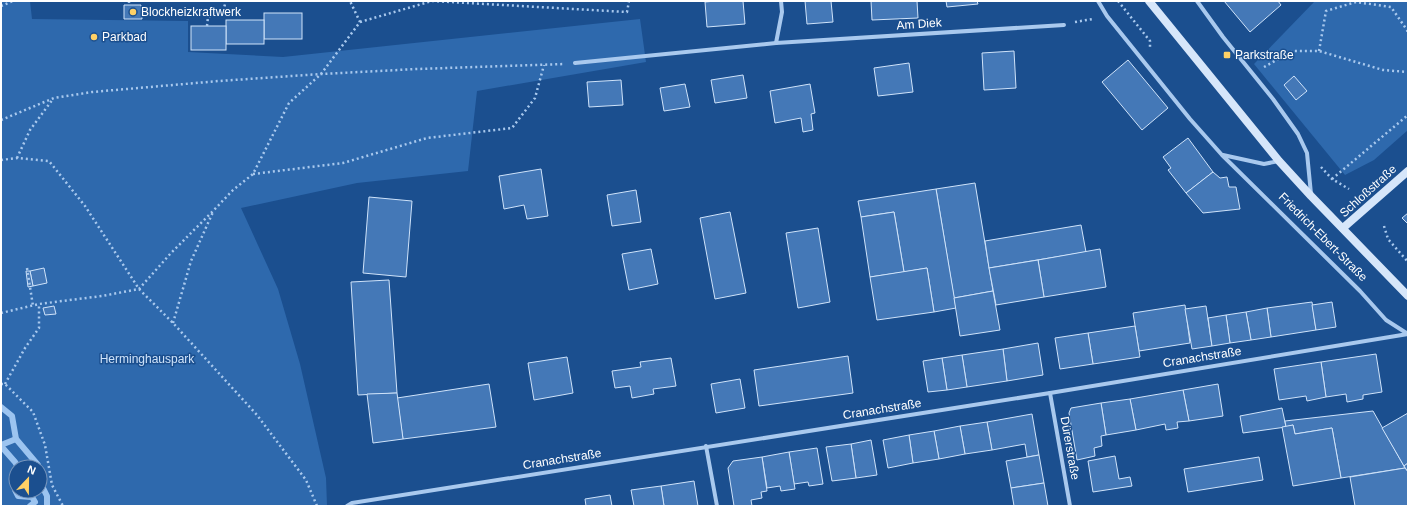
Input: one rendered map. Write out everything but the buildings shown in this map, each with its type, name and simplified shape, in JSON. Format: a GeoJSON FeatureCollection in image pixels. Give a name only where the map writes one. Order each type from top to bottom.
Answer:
{"type":"FeatureCollection","features":[{"type":"Feature","properties":{"kind":"main road","name":"Friedrich-Ebert-Straße"},"geometry":{"type":"LineString","coordinates":[[1149,1],[1279,161],[1408,296]]}},
{"type":"Feature","properties":{"kind":"main road","name":"Schloßstraße"},"geometry":{"type":"LineString","coordinates":[[1344,228],[1408,171]]}},
{"type":"Feature","properties":{"kind":"street"},"geometry":{"type":"LineString","coordinates":[[776,43],[782,12],[781,1]]}},
{"type":"Feature","properties":{"kind":"street","name":"Friedrich-Ebert-Straße"},"geometry":{"type":"LineString","coordinates":[[1098,1],[1108,16],[1190,119],[1222,155],[1360,291],[1386,320],[1408,334]]}},
{"type":"Feature","properties":{"kind":"street","name":"Friedrich-Ebert-Straße"},"geometry":{"type":"LineString","coordinates":[[1197,1],[1298,134],[1308,153],[1311,196]]}},
{"type":"Feature","properties":{"kind":"street","name":"Am Diek"},"geometry":{"type":"LineString","coordinates":[[575,63],[776,43],[1064,25]]}},
{"type":"Feature","properties":{"kind":"street"},"geometry":{"type":"LineString","coordinates":[[1222,155],[1264,164],[1279,161]]}},
{"type":"Feature","properties":{"kind":"street","name":"Cranachstraße"},"geometry":{"type":"LineString","coordinates":[[347,506],[352,503],[1050,393],[1408,334]]}},
{"type":"Feature","properties":{"kind":"street","name":"Dürerstraße"},"geometry":{"type":"LineString","coordinates":[[1050,393],[1070,506]]}},
{"type":"Feature","properties":{"kind":"street"},"geometry":{"type":"LineString","coordinates":[[706,446],[717,506]]}},
{"type":"Feature","properties":{"kind":"path"},"geometry":{"type":"LineString","coordinates":[[1,6],[13,1]]}},
{"type":"Feature","properties":{"kind":"path"},"geometry":{"type":"LineString","coordinates":[[207,26],[208,17],[223,11],[226,1]]}},
{"type":"Feature","properties":{"kind":"path"},"geometry":{"type":"LineString","coordinates":[[350,1],[360,22]]}},
{"type":"Feature","properties":{"kind":"path"},"geometry":{"type":"LineString","coordinates":[[1,313],[39,304],[102,296],[139,289],[171,253],[233,190],[253,174],[288,103],[321,74],[360,22],[432,1],[627,12],[629,1]]}},
{"type":"Feature","properties":{"kind":"path"},"geometry":{"type":"LineString","coordinates":[[1118,1],[1150,41]]}},
{"type":"Feature","properties":{"kind":"path"},"geometry":{"type":"LineString","coordinates":[[1319,51],[1326,11],[1356,2],[1391,7],[1407,30],[1408,34]]}},
{"type":"Feature","properties":{"kind":"path"},"geometry":{"type":"LineString","coordinates":[[1064,25],[1108,16]]}},
{"type":"Feature","properties":{"kind":"path"},"geometry":{"type":"LineString","coordinates":[[1253,73],[1293,51],[1319,51],[1383,70],[1408,72]]}},
{"type":"Feature","properties":{"kind":"path"},"geometry":{"type":"LineString","coordinates":[[1,120],[54,98],[92,92],[321,74],[575,63]]}},
{"type":"Feature","properties":{"kind":"path"},"geometry":{"type":"LineString","coordinates":[[253,174],[343,163],[427,138],[512,128],[535,98],[544,65]]}},
{"type":"Feature","properties":{"kind":"path"},"geometry":{"type":"LineString","coordinates":[[17,158],[30,130],[54,98]]}},
{"type":"Feature","properties":{"kind":"path"},"geometry":{"type":"LineString","coordinates":[[1332,179],[1408,115]]}},
{"type":"Feature","properties":{"kind":"path"},"geometry":{"type":"LineString","coordinates":[[1308,153],[1332,179],[1349,189]]}},
{"type":"Feature","properties":{"kind":"path"},"geometry":{"type":"LineString","coordinates":[[1,160],[17,158],[49,161],[85,206],[139,289],[173,323],[257,415],[306,480],[317,506]]}},
{"type":"Feature","properties":{"kind":"path"},"geometry":{"type":"LineString","coordinates":[[173,323],[191,261],[214,210]]}},
{"type":"Feature","properties":{"kind":"path"},"geometry":{"type":"LineString","coordinates":[[1384,226],[1388,238],[1408,262]]}},
{"type":"Feature","properties":{"kind":"path"},"geometry":{"type":"LineString","coordinates":[[27,268],[33,306]]}},
{"type":"Feature","properties":{"kind":"path"},"geometry":{"type":"LineString","coordinates":[[6,384],[25,348],[39,328],[39,304]]}},
{"type":"Feature","properties":{"kind":"path"},"geometry":{"type":"LineString","coordinates":[[1,384],[6,384],[33,412],[45,446],[52,485],[63,506]]}},
{"type":"Feature","properties":{"kind":"green space","name":"Herminghauspark"},"geometry":{"type":"Polygon","coordinates":[[[1,1],[30,1],[32,19],[188,21],[188,52],[283,57],[640,19],[646,62],[477,91],[468,171],[357,183],[241,208],[278,289],[300,364],[326,478],[327,506],[1,506],[1,1]]]}},
{"type":"Feature","properties":{"kind":"green space"},"geometry":{"type":"Polygon","coordinates":[[[1315,1],[1408,1],[1408,130],[1374,160],[1345,175],[1254,64],[1315,1]]]}},
{"type":"Feature","properties":{"kind":"waterway"},"geometry":{"type":"LineString","coordinates":[[1,407],[12,416],[16,439],[33,459]]}},
{"type":"Feature","properties":{"kind":"waterway"},"geometry":{"type":"LineString","coordinates":[[1,445],[16,439]]}},
{"type":"Feature","properties":{"kind":"waterway"},"geometry":{"type":"LineString","coordinates":[[1,446],[12,459]]}},
{"type":"Feature","properties":{"kind":"waterway"},"geometry":{"type":"LineString","coordinates":[[30,506],[35,502],[33,499]]}},
{"type":"Feature","properties":{"kind":"waterway"},"geometry":{"type":"LineString","coordinates":[[47,499],[47,506]]}},
{"type":"Feature","properties":{"kind":"place","name":"Blockheizkraftwerk"},"geometry":{"type":"Point","coordinates":[133,12]}},
{"type":"Feature","properties":{"kind":"place","name":"Parkbad"},"geometry":{"type":"Point","coordinates":[94,37]}},
{"type":"Feature","properties":{"kind":"place","name":"Parkstraße"},"geometry":{"type":"Point","coordinates":[1227,55]}}]}
